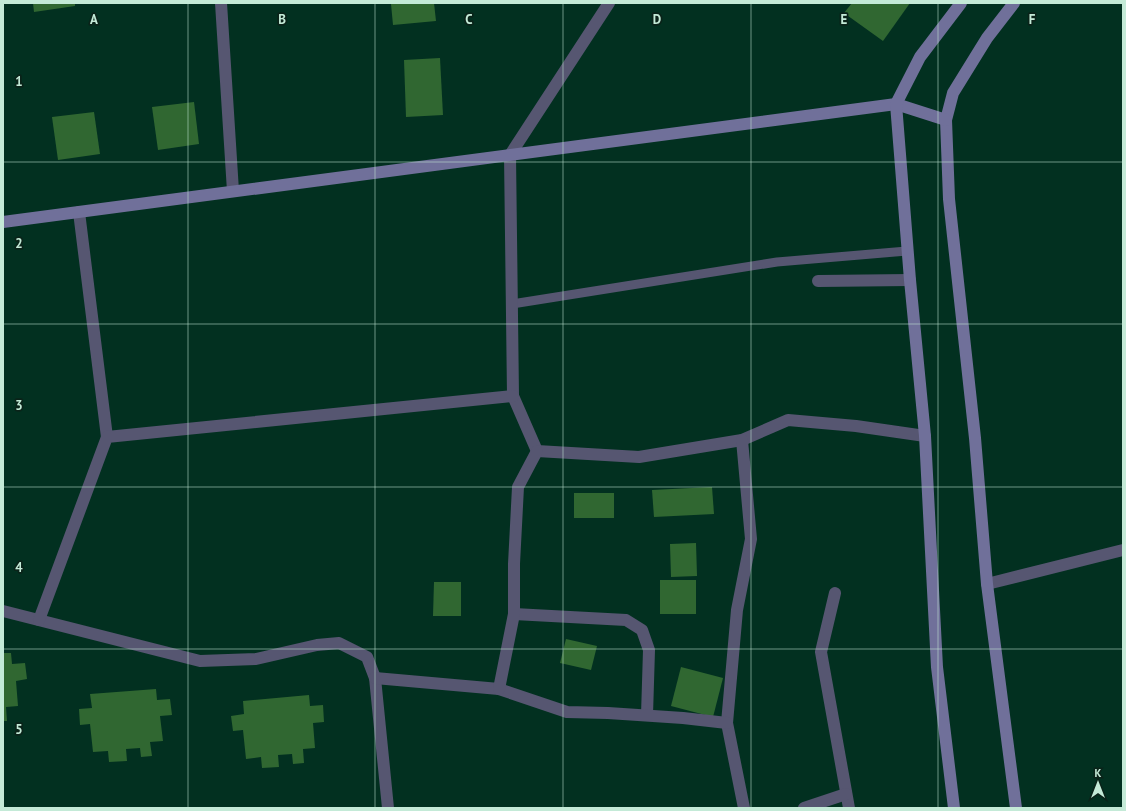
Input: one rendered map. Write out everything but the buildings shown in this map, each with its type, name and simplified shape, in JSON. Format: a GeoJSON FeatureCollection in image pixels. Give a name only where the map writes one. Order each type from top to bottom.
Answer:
{"type":"FeatureCollection","features":[{"type":"Feature","properties":{"kind":"main road"},"geometry":{"type":"LineString","coordinates":[[954,808],[937,667],[925,436],[907,251],[896,104],[920,57],[961,3]]}},
{"type":"Feature","properties":{"kind":"main road"},"geometry":{"type":"LineString","coordinates":[[1014,3],[987,38],[953,93],[946,120],[949,199],[976,438],[987,584],[1016,808]]}},
{"type":"Feature","properties":{"kind":"main road"},"geometry":{"type":"LineString","coordinates":[[3,222],[896,104],[946,120]]}},
{"type":"Feature","properties":{"kind":"street"},"geometry":{"type":"LineString","coordinates":[[221,3],[233,191]]}},
{"type":"Feature","properties":{"kind":"street"},"geometry":{"type":"LineString","coordinates":[[537,451],[513,396],[510,155],[608,3]]}},
{"type":"Feature","properties":{"kind":"street"},"geometry":{"type":"LineString","coordinates":[[39,620],[107,437],[79,212]]}},
{"type":"Feature","properties":{"kind":"street"},"geometry":{"type":"LineString","coordinates":[[818,281],[910,280]]}},
{"type":"Feature","properties":{"kind":"street"},"geometry":{"type":"LineString","coordinates":[[107,437],[513,396]]}},
{"type":"Feature","properties":{"kind":"street"},"geometry":{"type":"LineString","coordinates":[[537,451],[639,457],[742,440],[788,420],[856,426],[925,436]]}},
{"type":"Feature","properties":{"kind":"street"},"geometry":{"type":"LineString","coordinates":[[742,440],[751,539],[737,610],[727,723],[744,808]]}},
{"type":"Feature","properties":{"kind":"street"},"geometry":{"type":"LineString","coordinates":[[499,689],[514,614],[514,564],[518,487],[537,451]]}},
{"type":"Feature","properties":{"kind":"street"},"geometry":{"type":"LineString","coordinates":[[987,584],[1123,550]]}},
{"type":"Feature","properties":{"kind":"street"},"geometry":{"type":"LineString","coordinates":[[835,594],[821,652],[849,808]]}},
{"type":"Feature","properties":{"kind":"street"},"geometry":{"type":"LineString","coordinates":[[3,611],[200,661],[256,659],[316,646],[339,643],[366,657],[375,678],[388,808]]}},
{"type":"Feature","properties":{"kind":"street"},"geometry":{"type":"LineString","coordinates":[[514,614],[626,620],[642,630],[649,650],[647,715]]}},
{"type":"Feature","properties":{"kind":"street"},"geometry":{"type":"LineString","coordinates":[[375,678],[499,689],[567,712],[647,715],[727,723]]}},
{"type":"Feature","properties":{"kind":"street"},"geometry":{"type":"LineString","coordinates":[[804,808],[846,794]]}},
{"type":"Feature","properties":{"kind":"lane"},"geometry":{"type":"LineString","coordinates":[[512,304],[777,262],[907,251]]}}]}
